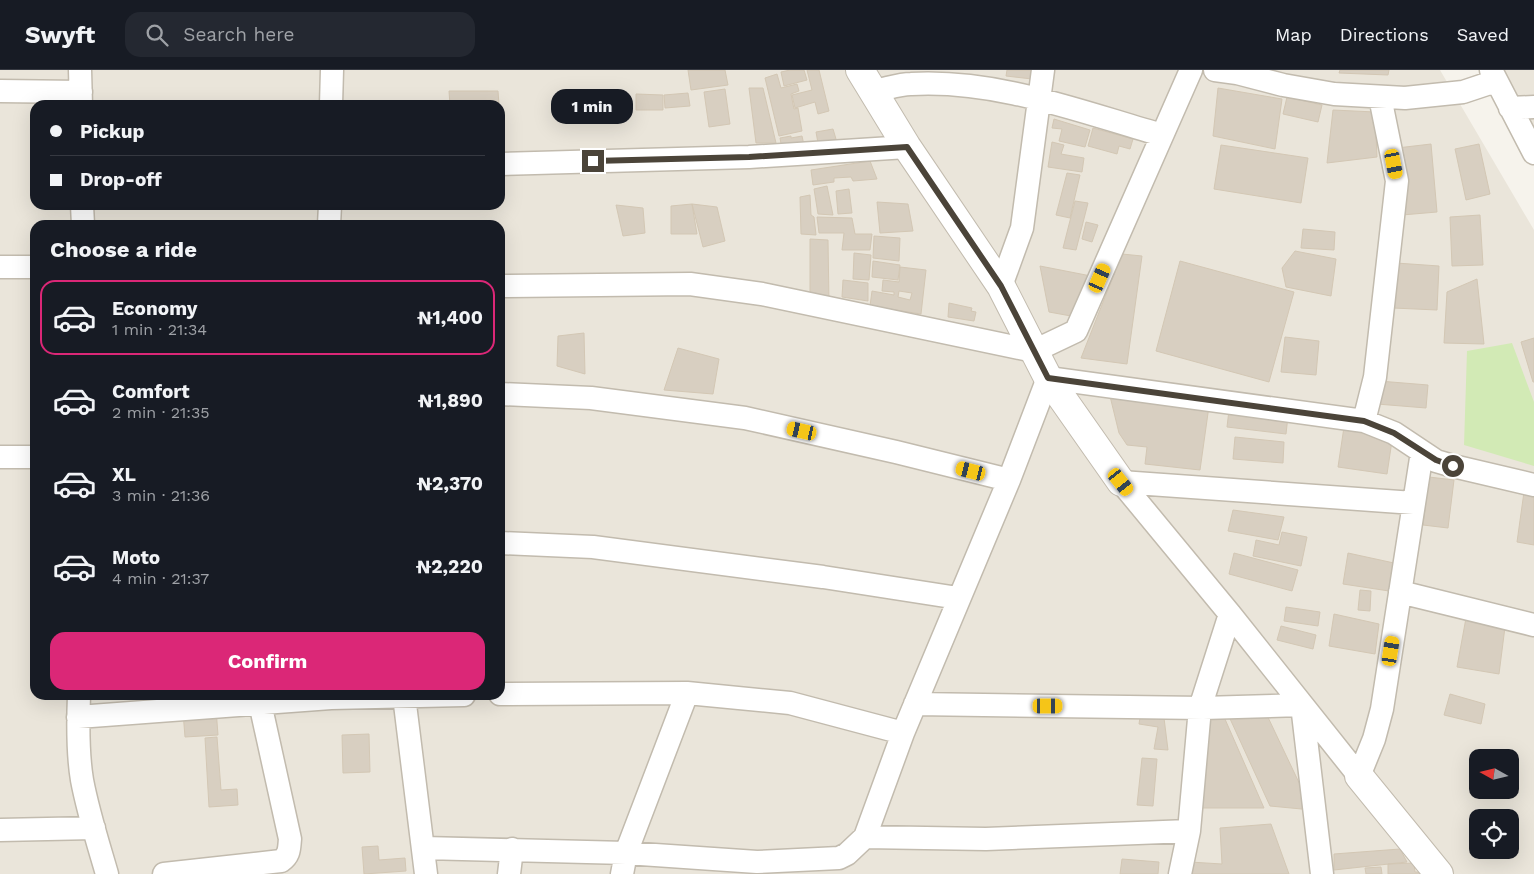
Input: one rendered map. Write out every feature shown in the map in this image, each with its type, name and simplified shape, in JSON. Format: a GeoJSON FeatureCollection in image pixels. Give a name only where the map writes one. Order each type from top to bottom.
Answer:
{"type":"FeatureCollection","features":[{"type":"Feature","properties":{"kind":"street"},"geometry":{"type":"LineString","coordinates":[[331,100],[332,70]]}},
{"type":"Feature","properties":{"kind":"street"},"geometry":{"type":"LineString","coordinates":[[1001,286],[1022,228],[1043,70]]}},
{"type":"Feature","properties":{"kind":"street"},"geometry":{"type":"LineString","coordinates":[[505,286],[690,284],[762,294],[1034,351],[1076,331],[1191,70]]}},
{"type":"Feature","properties":{"kind":"street"},"geometry":{"type":"LineString","coordinates":[[1215,70],[1334,94],[1405,98],[1462,92],[1494,76],[1534,153]]}},
{"type":"Feature","properties":{"kind":"street"},"geometry":{"type":"LineString","coordinates":[[867,81],[909,84],[943,83],[998,90],[1162,135]]}},
{"type":"Feature","properties":{"kind":"street"},"geometry":{"type":"LineString","coordinates":[[867,81],[907,147],[1001,286],[1048,378],[1121,482],[1439,874]]}},
{"type":"Feature","properties":{"kind":"street"},"geometry":{"type":"LineString","coordinates":[[0,91],[81,89]]}},
{"type":"Feature","properties":{"kind":"street"},"geometry":{"type":"LineString","coordinates":[[1364,421],[1375,377],[1397,181],[1380,97]]}},
{"type":"Feature","properties":{"kind":"street"},"geometry":{"type":"LineString","coordinates":[[1510,108],[1534,107]]}},
{"type":"Feature","properties":{"kind":"street"},"geometry":{"type":"LineString","coordinates":[[505,164],[749,157],[907,147]]}},
{"type":"Feature","properties":{"kind":"street"},"geometry":{"type":"LineString","coordinates":[[0,268],[30,267]]}},
{"type":"Feature","properties":{"kind":"street"},"geometry":{"type":"LineString","coordinates":[[1048,378],[1364,421],[1394,433],[1436,460],[1453,466],[1534,485]]}},
{"type":"Feature","properties":{"kind":"street"},"geometry":{"type":"LineString","coordinates":[[424,848],[512,849],[624,863],[756,868],[839,858],[847,854],[865,837],[903,733],[1009,480],[1048,378]]}},
{"type":"Feature","properties":{"kind":"street"},"geometry":{"type":"LineString","coordinates":[[505,394],[591,398],[745,418],[1009,480]]}},
{"type":"Feature","properties":{"kind":"street"},"geometry":{"type":"LineString","coordinates":[[1359,776],[1374,740],[1382,709],[1422,452]]}},
{"type":"Feature","properties":{"kind":"street"},"geometry":{"type":"LineString","coordinates":[[0,457],[30,457]]}},
{"type":"Feature","properties":{"kind":"street"},"geometry":{"type":"LineString","coordinates":[[1121,482],[1414,503]]}},
{"type":"Feature","properties":{"kind":"street"},"geometry":{"type":"LineString","coordinates":[[505,543],[593,547],[823,577],[958,598]]}},
{"type":"Feature","properties":{"kind":"street"},"geometry":{"type":"LineString","coordinates":[[1400,592],[1534,625]]}},
{"type":"Feature","properties":{"kind":"street"},"geometry":{"type":"LineString","coordinates":[[1180,874],[1189,830],[1200,708],[1230,614]]}},
{"type":"Feature","properties":{"kind":"street"},"geometry":{"type":"LineString","coordinates":[[505,694],[687,693],[790,704],[903,733]]}},
{"type":"Feature","properties":{"kind":"street"},"geometry":{"type":"LineString","coordinates":[[624,863],[687,693]]}},
{"type":"Feature","properties":{"kind":"street"},"geometry":{"type":"LineString","coordinates":[[107,874],[82,778],[79,706],[260,703],[303,700]]}},
{"type":"Feature","properties":{"kind":"street"},"geometry":{"type":"LineString","coordinates":[[405,700],[426,874]]}},
{"type":"Feature","properties":{"kind":"street"},"geometry":{"type":"LineString","coordinates":[[164,874],[281,861],[286,857],[290,839],[260,703]]}},
{"type":"Feature","properties":{"kind":"street"},"geometry":{"type":"LineString","coordinates":[[915,704],[1200,708],[1302,706]]}},
{"type":"Feature","properties":{"kind":"street"},"geometry":{"type":"LineString","coordinates":[[1302,706],[1322,874]]}},
{"type":"Feature","properties":{"kind":"street"},"geometry":{"type":"LineString","coordinates":[[0,830],[94,828]]}},
{"type":"Feature","properties":{"kind":"street"},"geometry":{"type":"LineString","coordinates":[[865,837],[986,839],[1189,830]]}},
{"type":"Feature","properties":{"kind":"street"},"geometry":{"type":"LineString","coordinates":[[509,874],[512,849]]}},
{"type":"Feature","properties":{"kind":"shaded area"},"geometry":{"type":"Polygon","coordinates":[[[0,70],[1440,70],[1534,230],[1534,874],[0,874],[0,70]]]}},
{"type":"Feature","properties":{"kind":"shaded area"},"geometry":{"type":"Polygon","coordinates":[[[1493,70],[1534,70],[1534,140],[1493,70]]]}},
{"type":"Feature","properties":{"kind":"green space"},"geometry":{"type":"Polygon","coordinates":[[[1512,343],[1534,402],[1534,466],[1464,445],[1467,351],[1512,343]]]}},
{"type":"Feature","properties":{"kind":"building"},"geometry":{"type":"Polygon","coordinates":[[[688,70],[725,70],[728,85],[691,90],[688,70]]]}},
{"type":"Feature","properties":{"kind":"building"},"geometry":{"type":"Polygon","coordinates":[[[804,70],[807,80],[784,86],[781,72],[804,70]]]}},
{"type":"Feature","properties":{"kind":"building"},"geometry":{"type":"Polygon","coordinates":[[[807,70],[819,70],[829,111],[818,114],[815,102],[795,108],[792,95],[812,90],[807,70]]]}},
{"type":"Feature","properties":{"kind":"building"},"geometry":{"type":"Polygon","coordinates":[[[1007,70],[1033,70],[1032,79],[1006,76],[1007,70]]]}},
{"type":"Feature","properties":{"kind":"building"},"geometry":{"type":"Polygon","coordinates":[[[1340,70],[1389,70],[1388,75],[1339,73],[1340,70]]]}},
{"type":"Feature","properties":{"kind":"building"},"geometry":{"type":"Polygon","coordinates":[[[777,74],[781,88],[797,84],[799,91],[791,94],[794,109],[798,108],[802,131],[779,136],[765,78],[777,74]]]}},
{"type":"Feature","properties":{"kind":"building"},"geometry":{"type":"Polygon","coordinates":[[[749,88],[763,88],[776,143],[756,143],[749,88]]]}},
{"type":"Feature","properties":{"kind":"building"},"geometry":{"type":"Polygon","coordinates":[[[1218,88],[1282,99],[1275,149],[1213,136],[1218,88]]]}},
{"type":"Feature","properties":{"kind":"building"},"geometry":{"type":"Polygon","coordinates":[[[725,89],[730,124],[709,127],[704,92],[725,89]]]}},
{"type":"Feature","properties":{"kind":"building"},"geometry":{"type":"Polygon","coordinates":[[[449,91],[498,91],[499,100],[450,100],[449,91]]]}},
{"type":"Feature","properties":{"kind":"building"},"geometry":{"type":"Polygon","coordinates":[[[688,93],[690,106],[665,108],[664,95],[688,93]]]}},
{"type":"Feature","properties":{"kind":"building"},"geometry":{"type":"Polygon","coordinates":[[[636,94],[663,95],[663,110],[636,110],[636,94]]]}},
{"type":"Feature","properties":{"kind":"building"},"geometry":{"type":"Polygon","coordinates":[[[1287,97],[1322,105],[1318,122],[1283,114],[1287,97]]]}},
{"type":"Feature","properties":{"kind":"building"},"geometry":{"type":"Polygon","coordinates":[[[1333,110],[1375,112],[1377,157],[1327,163],[1333,110]]]}},
{"type":"Feature","properties":{"kind":"building"},"geometry":{"type":"Polygon","coordinates":[[[1054,119],[1090,130],[1085,147],[1059,141],[1062,129],[1052,128],[1054,119]]]}},
{"type":"Feature","properties":{"kind":"building"},"geometry":{"type":"Polygon","coordinates":[[[1093,128],[1133,139],[1130,149],[1119,146],[1117,154],[1088,146],[1093,128]]]}},
{"type":"Feature","properties":{"kind":"building"},"geometry":{"type":"Polygon","coordinates":[[[833,129],[836,139],[818,143],[816,132],[833,129]]]}},
{"type":"Feature","properties":{"kind":"building"},"geometry":{"type":"Polygon","coordinates":[[[791,136],[791,138],[802,136],[804,145],[782,149],[780,138],[791,136]]]}},
{"type":"Feature","properties":{"kind":"building"},"geometry":{"type":"Polygon","coordinates":[[[1052,142],[1064,145],[1061,154],[1084,158],[1082,172],[1048,167],[1052,142]]]}},
{"type":"Feature","properties":{"kind":"building"},"geometry":{"type":"Polygon","coordinates":[[[1431,144],[1437,212],[1402,215],[1397,148],[1431,144]]]}},
{"type":"Feature","properties":{"kind":"building"},"geometry":{"type":"Polygon","coordinates":[[[1479,144],[1490,194],[1466,200],[1455,149],[1479,144]]]}},
{"type":"Feature","properties":{"kind":"building"},"geometry":{"type":"Polygon","coordinates":[[[1221,145],[1308,158],[1301,203],[1214,189],[1221,145]]]}},
{"type":"Feature","properties":{"kind":"building"},"geometry":{"type":"Polygon","coordinates":[[[870,161],[877,179],[853,181],[851,177],[834,178],[834,182],[813,185],[811,170],[870,161]]]}},
{"type":"Feature","properties":{"kind":"building"},"geometry":{"type":"Polygon","coordinates":[[[1067,173],[1080,175],[1070,218],[1056,215],[1067,173]]]}},
{"type":"Feature","properties":{"kind":"building"},"geometry":{"type":"Polygon","coordinates":[[[827,186],[833,215],[818,214],[814,189],[827,186]]]}},
{"type":"Feature","properties":{"kind":"building"},"geometry":{"type":"Polygon","coordinates":[[[849,189],[852,213],[838,214],[836,191],[849,189]]]}},
{"type":"Feature","properties":{"kind":"building"},"geometry":{"type":"Polygon","coordinates":[[[810,195],[811,215],[814,217],[816,235],[801,234],[800,197],[810,195]]]}},
{"type":"Feature","properties":{"kind":"building"},"geometry":{"type":"Polygon","coordinates":[[[1075,201],[1088,203],[1076,250],[1063,248],[1075,201]]]}},
{"type":"Feature","properties":{"kind":"building"},"geometry":{"type":"Polygon","coordinates":[[[877,202],[908,204],[913,231],[880,233],[877,202]]]}},
{"type":"Feature","properties":{"kind":"building"},"geometry":{"type":"Polygon","coordinates":[[[692,204],[697,234],[671,234],[671,206],[692,204]]]}},
{"type":"Feature","properties":{"kind":"building"},"geometry":{"type":"Polygon","coordinates":[[[692,204],[717,207],[725,241],[703,247],[692,204]]]}},
{"type":"Feature","properties":{"kind":"building"},"geometry":{"type":"Polygon","coordinates":[[[616,205],[643,208],[645,233],[623,236],[616,205]]]}},
{"type":"Feature","properties":{"kind":"building"},"geometry":{"type":"Polygon","coordinates":[[[1480,215],[1483,265],[1452,266],[1450,217],[1480,215]]]}},
{"type":"Feature","properties":{"kind":"building"},"geometry":{"type":"Polygon","coordinates":[[[817,217],[852,218],[855,234],[872,234],[870,250],[842,250],[844,233],[819,233],[817,217]]]}},
{"type":"Feature","properties":{"kind":"building"},"geometry":{"type":"Polygon","coordinates":[[[1086,222],[1098,225],[1092,242],[1082,239],[1086,222]]]}},
{"type":"Feature","properties":{"kind":"building"},"geometry":{"type":"Polygon","coordinates":[[[1303,229],[1335,232],[1334,250],[1301,248],[1303,229]]]}},
{"type":"Feature","properties":{"kind":"building"},"geometry":{"type":"Polygon","coordinates":[[[874,236],[900,238],[899,261],[873,258],[874,236]]]}},
{"type":"Feature","properties":{"kind":"building"},"geometry":{"type":"Polygon","coordinates":[[[810,239],[828,240],[829,303],[810,301],[810,239]]]}},
{"type":"Feature","properties":{"kind":"building"},"geometry":{"type":"Polygon","coordinates":[[[1295,251],[1336,259],[1331,296],[1286,287],[1282,268],[1295,251]]]}},
{"type":"Feature","properties":{"kind":"building"},"geometry":{"type":"Polygon","coordinates":[[[854,253],[871,255],[869,280],[853,279],[854,253]]]}},
{"type":"Feature","properties":{"kind":"building"},"geometry":{"type":"Polygon","coordinates":[[[1122,254],[1142,256],[1127,364],[1081,358],[1122,254]]]}},
{"type":"Feature","properties":{"kind":"building"},"geometry":{"type":"Polygon","coordinates":[[[873,261],[900,265],[898,280],[872,277],[873,261]]]}},
{"type":"Feature","properties":{"kind":"building"},"geometry":{"type":"Polygon","coordinates":[[[1180,261],[1294,292],[1269,382],[1156,351],[1180,261]]]}},
{"type":"Feature","properties":{"kind":"building"},"geometry":{"type":"Polygon","coordinates":[[[1396,263],[1439,266],[1437,310],[1393,308],[1396,263]]]}},
{"type":"Feature","properties":{"kind":"building"},"geometry":{"type":"Polygon","coordinates":[[[1040,266],[1091,276],[1071,316],[1049,312],[1040,266]]]}},
{"type":"Feature","properties":{"kind":"building"},"geometry":{"type":"Polygon","coordinates":[[[900,267],[926,270],[921,314],[870,306],[872,291],[894,295],[894,292],[882,291],[883,280],[899,282],[900,267]],[[899,291],[898,297],[910,300],[912,293],[899,291]]]}},
{"type":"Feature","properties":{"kind":"building"},"geometry":{"type":"Polygon","coordinates":[[[1477,279],[1484,344],[1444,343],[1447,292],[1477,279]]]}},
{"type":"Feature","properties":{"kind":"building"},"geometry":{"type":"Polygon","coordinates":[[[843,280],[868,283],[868,301],[842,297],[843,280]]]}},
{"type":"Feature","properties":{"kind":"building"},"geometry":{"type":"Polygon","coordinates":[[[949,303],[972,308],[971,311],[976,312],[974,321],[948,317],[949,303]]]}},
{"type":"Feature","properties":{"kind":"building"},"geometry":{"type":"Polygon","coordinates":[[[584,333],[585,374],[557,366],[558,336],[584,333]]]}},
{"type":"Feature","properties":{"kind":"building"},"geometry":{"type":"Polygon","coordinates":[[[1285,337],[1319,341],[1316,375],[1281,372],[1285,337]]]}},
{"type":"Feature","properties":{"kind":"building"},"geometry":{"type":"Polygon","coordinates":[[[1534,338],[1534,382],[1533,382],[1521,342],[1534,338]]]}},
{"type":"Feature","properties":{"kind":"building"},"geometry":{"type":"Polygon","coordinates":[[[678,348],[719,359],[713,394],[664,390],[678,348]]]}},
{"type":"Feature","properties":{"kind":"building"},"geometry":{"type":"Polygon","coordinates":[[[1379,381],[1428,385],[1426,408],[1377,404],[1379,381]]]}},
{"type":"Feature","properties":{"kind":"building"},"geometry":{"type":"Polygon","coordinates":[[[1109,392],[1209,406],[1200,470],[1145,464],[1147,447],[1127,445],[1119,433],[1109,392]]]}},
{"type":"Feature","properties":{"kind":"building"},"geometry":{"type":"Polygon","coordinates":[[[1229,410],[1288,416],[1286,434],[1227,427],[1229,410]]]}},
{"type":"Feature","properties":{"kind":"building"},"geometry":{"type":"Polygon","coordinates":[[[1344,427],[1393,434],[1387,474],[1338,467],[1344,427]]]}},
{"type":"Feature","properties":{"kind":"building"},"geometry":{"type":"Polygon","coordinates":[[[1235,437],[1284,442],[1283,463],[1233,459],[1235,437]]]}},
{"type":"Feature","properties":{"kind":"building"},"geometry":{"type":"Polygon","coordinates":[[[1429,477],[1454,480],[1448,528],[1423,525],[1429,477]]]}},
{"type":"Feature","properties":{"kind":"building"},"geometry":{"type":"Polygon","coordinates":[[[1524,492],[1534,494],[1534,545],[1517,542],[1524,492]]]}},
{"type":"Feature","properties":{"kind":"building"},"geometry":{"type":"Polygon","coordinates":[[[1233,510],[1284,517],[1278,540],[1228,531],[1233,510]]]}},
{"type":"Feature","properties":{"kind":"building"},"geometry":{"type":"Polygon","coordinates":[[[1282,532],[1307,537],[1301,566],[1253,556],[1256,540],[1279,545],[1282,532]]]}},
{"type":"Feature","properties":{"kind":"building"},"geometry":{"type":"Polygon","coordinates":[[[1234,553],[1298,570],[1292,591],[1229,574],[1234,553]]]}},
{"type":"Feature","properties":{"kind":"building"},"geometry":{"type":"Polygon","coordinates":[[[1348,553],[1394,563],[1389,591],[1343,584],[1348,553]]]}},
{"type":"Feature","properties":{"kind":"building"},"geometry":{"type":"Polygon","coordinates":[[[1360,590],[1371,591],[1370,611],[1358,610],[1360,590]]]}},
{"type":"Feature","properties":{"kind":"building"},"geometry":{"type":"Polygon","coordinates":[[[1286,607],[1320,612],[1318,626],[1284,621],[1286,607]]]}},
{"type":"Feature","properties":{"kind":"building"},"geometry":{"type":"Polygon","coordinates":[[[1334,614],[1379,624],[1375,654],[1329,646],[1334,614]]]}},
{"type":"Feature","properties":{"kind":"building"},"geometry":{"type":"Polygon","coordinates":[[[1466,618],[1505,627],[1499,674],[1457,667],[1466,618]]]}},
{"type":"Feature","properties":{"kind":"building"},"geometry":{"type":"Polygon","coordinates":[[[1281,626],[1316,635],[1313,649],[1277,640],[1281,626]]]}},
{"type":"Feature","properties":{"kind":"building"},"geometry":{"type":"Polygon","coordinates":[[[1450,694],[1485,704],[1481,724],[1444,715],[1450,694]]]}},
{"type":"Feature","properties":{"kind":"building"},"geometry":{"type":"Polygon","coordinates":[[[216,709],[218,735],[185,737],[183,712],[216,709]]]}},
{"type":"Feature","properties":{"kind":"building"},"geometry":{"type":"Polygon","coordinates":[[[1163,710],[1168,750],[1154,749],[1158,727],[1139,724],[1141,711],[1163,710]]]}},
{"type":"Feature","properties":{"kind":"building"},"geometry":{"type":"Polygon","coordinates":[[[1206,710],[1221,710],[1264,808],[1197,808],[1206,710]]]}},
{"type":"Feature","properties":{"kind":"building"},"geometry":{"type":"Polygon","coordinates":[[[1226,710],[1265,711],[1312,810],[1270,806],[1226,710]]]}},
{"type":"Feature","properties":{"kind":"building"},"geometry":{"type":"Polygon","coordinates":[[[369,734],[370,772],[343,773],[342,735],[369,734]]]}},
{"type":"Feature","properties":{"kind":"building"},"geometry":{"type":"Polygon","coordinates":[[[217,737],[221,790],[237,789],[238,805],[209,807],[205,738],[217,737]]]}},
{"type":"Feature","properties":{"kind":"building"},"geometry":{"type":"Polygon","coordinates":[[[1142,758],[1157,759],[1153,806],[1137,805],[1142,758]]]}},
{"type":"Feature","properties":{"kind":"building"},"geometry":{"type":"Polygon","coordinates":[[[1271,824],[1289,874],[1189,874],[1190,862],[1222,864],[1220,828],[1271,824]]]}},
{"type":"Feature","properties":{"kind":"building"},"geometry":{"type":"Polygon","coordinates":[[[378,846],[379,860],[405,858],[406,871],[364,874],[362,847],[378,846]]]}},
{"type":"Feature","properties":{"kind":"building"},"geometry":{"type":"Polygon","coordinates":[[[1400,849],[1407,862],[1334,870],[1334,854],[1400,849]]]}},
{"type":"Feature","properties":{"kind":"building"},"geometry":{"type":"Polygon","coordinates":[[[1122,859],[1159,862],[1158,874],[1120,874],[1122,859]]]}},
{"type":"Feature","properties":{"kind":"building"},"geometry":{"type":"Polygon","coordinates":[[[1414,863],[1415,872],[1420,874],[1388,874],[1388,864],[1414,863]]]}},
{"type":"Feature","properties":{"kind":"building"},"geometry":{"type":"Polygon","coordinates":[[[1381,867],[1382,874],[1366,874],[1365,868],[1381,867]]]}},
{"type":"Feature","properties":{"kind":"route"},"geometry":{"type":"LineString","coordinates":[[593,161],[749,157],[907,147],[1001,286],[1048,378],[1364,421],[1394,433],[1436,460],[1453,466]]}}]}
